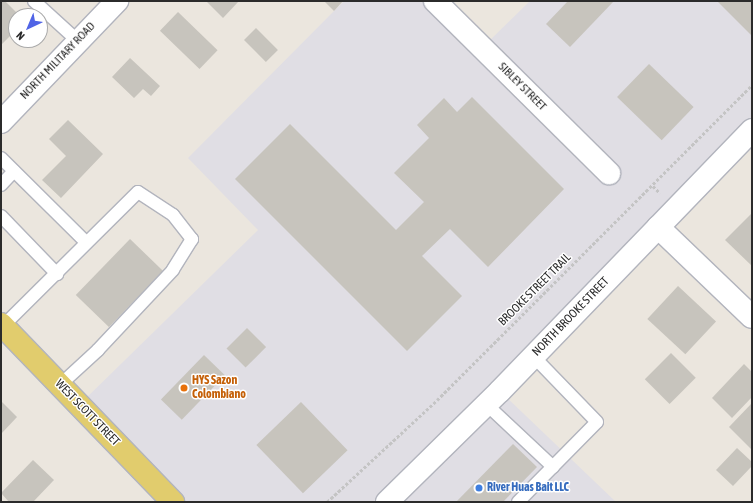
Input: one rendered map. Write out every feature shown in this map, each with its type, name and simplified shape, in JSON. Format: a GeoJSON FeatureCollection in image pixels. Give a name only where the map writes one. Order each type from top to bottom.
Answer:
{"type":"FeatureCollection","features":[{"type":"Feature","properties":{"kind":"main road","name":"WEST SCOTT STREET"},"geometry":{"type":"LineString","coordinates":[[2,325],[173,502]]}},
{"type":"Feature","properties":{"kind":"street","name":"NORTH MILITARY ROAD"},"geometry":{"type":"LineString","coordinates":[[1,122],[117,1]]}},
{"type":"Feature","properties":{"kind":"street","name":"SIBLEY STREET"},"geometry":{"type":"LineString","coordinates":[[435,1],[609,173]]}},
{"type":"Feature","properties":{"kind":"street","name":"NORTH BROOKE STREET"},"geometry":{"type":"LineString","coordinates":[[387,502],[486,404],[752,130]]}},
{"type":"Feature","properties":{"kind":"street"},"geometry":{"type":"LineString","coordinates":[[658,227],[752,317]]}},
{"type":"Feature","properties":{"kind":"lane"},"geometry":{"type":"LineString","coordinates":[[34,1],[78,41]]}},
{"type":"Feature","properties":{"kind":"lane"},"geometry":{"type":"LineString","coordinates":[[1,158],[86,242]]}},
{"type":"Feature","properties":{"kind":"lane"},"geometry":{"type":"LineString","coordinates":[[1,185],[14,171]]}},
{"type":"Feature","properties":{"kind":"lane"},"geometry":{"type":"LineString","coordinates":[[2,325],[57,274],[86,242],[138,192],[173,214],[192,238],[173,270],[98,350],[60,385]]}},
{"type":"Feature","properties":{"kind":"lane"},"geometry":{"type":"LineString","coordinates":[[1,216],[57,274]]}},
{"type":"Feature","properties":{"kind":"lane"},"geometry":{"type":"LineString","coordinates":[[518,502],[597,422],[533,356]]}},
{"type":"Feature","properties":{"kind":"lane"},"geometry":{"type":"LineString","coordinates":[[486,404],[553,467]]}},
{"type":"Feature","properties":{"kind":"path","name":"BROOKE STREET TRAIL"},"geometry":{"type":"LineString","coordinates":[[327,502],[437,400],[752,85]]}},
{"type":"Feature","properties":{"kind":"shaded area"},"geometry":{"type":"Polygon","coordinates":[[[344,1],[435,1],[482,48],[530,1],[752,1],[752,130],[500,391],[616,502],[173,502],[79,405],[258,230],[188,158],[344,1]]]}},
{"type":"Feature","properties":{"kind":"building"},"geometry":{"type":"Polygon","coordinates":[[[1,1],[5,1],[12,8],[8,8],[8,38],[1,45],[1,1]]]}},
{"type":"Feature","properties":{"kind":"building"},"geometry":{"type":"Polygon","coordinates":[[[206,1],[239,1],[223,18],[206,1]]]}},
{"type":"Feature","properties":{"kind":"building"},"geometry":{"type":"Polygon","coordinates":[[[324,1],[343,1],[334,11],[324,1]]]}},
{"type":"Feature","properties":{"kind":"building"},"geometry":{"type":"Polygon","coordinates":[[[568,1],[614,1],[570,47],[546,24],[568,1]]]}},
{"type":"Feature","properties":{"kind":"building"},"geometry":{"type":"Polygon","coordinates":[[[717,1],[752,1],[752,36],[717,1]]]}},
{"type":"Feature","properties":{"kind":"building"},"geometry":{"type":"Polygon","coordinates":[[[178,12],[218,50],[200,69],[160,31],[178,12]]]}},
{"type":"Feature","properties":{"kind":"building"},"geometry":{"type":"Polygon","coordinates":[[[256,28],[278,50],[266,62],[244,40],[256,28]]]}},
{"type":"Feature","properties":{"kind":"building"},"geometry":{"type":"Polygon","coordinates":[[[130,58],[160,86],[151,96],[143,89],[134,98],[112,77],[130,58]]]}},
{"type":"Feature","properties":{"kind":"building"},"geometry":{"type":"Polygon","coordinates":[[[649,64],[694,107],[662,140],[617,97],[649,64]]]}},
{"type":"Feature","properties":{"kind":"building"},"geometry":{"type":"Polygon","coordinates":[[[472,97],[564,189],[488,267],[450,229],[422,256],[462,296],[407,351],[235,179],[290,124],[396,230],[424,202],[394,173],[429,138],[417,125],[444,98],[457,112],[472,97]]]}},
{"type":"Feature","properties":{"kind":"building"},"geometry":{"type":"Polygon","coordinates":[[[68,120],[103,154],[61,198],[42,180],[66,156],[49,139],[68,120]]]}},
{"type":"Feature","properties":{"kind":"building"},"geometry":{"type":"Polygon","coordinates":[[[752,213],[752,266],[725,240],[752,213]]]}},
{"type":"Feature","properties":{"kind":"building"},"geometry":{"type":"Polygon","coordinates":[[[130,239],[163,271],[109,327],[76,295],[130,239]]]}},
{"type":"Feature","properties":{"kind":"building"},"geometry":{"type":"Polygon","coordinates":[[[678,286],[716,321],[685,354],[647,319],[678,286]]]}},
{"type":"Feature","properties":{"kind":"building"},"geometry":{"type":"Polygon","coordinates":[[[247,328],[266,347],[246,368],[226,349],[247,328]]]}},
{"type":"Feature","properties":{"kind":"building"},"geometry":{"type":"Polygon","coordinates":[[[671,353],[696,378],[670,404],[645,379],[671,353]]]}},
{"type":"Feature","properties":{"kind":"building"},"geometry":{"type":"Polygon","coordinates":[[[204,355],[225,375],[182,420],[161,400],[204,355]]]}},
{"type":"Feature","properties":{"kind":"building"},"geometry":{"type":"Polygon","coordinates":[[[744,364],[752,372],[752,397],[732,418],[712,398],[744,364]]]}},
{"type":"Feature","properties":{"kind":"building"},"geometry":{"type":"Polygon","coordinates":[[[1,401],[17,417],[1,434],[1,401]]]}},
{"type":"Feature","properties":{"kind":"building"},"geometry":{"type":"Polygon","coordinates":[[[301,402],[348,450],[303,493],[256,445],[301,402]]]}},
{"type":"Feature","properties":{"kind":"building"},"geometry":{"type":"Polygon","coordinates":[[[752,403],[752,450],[729,427],[752,403]]]}},
{"type":"Feature","properties":{"kind":"building"},"geometry":{"type":"Polygon","coordinates":[[[513,444],[537,467],[503,502],[456,502],[513,444]]]}},
{"type":"Feature","properties":{"kind":"building"},"geometry":{"type":"Polygon","coordinates":[[[737,448],[752,462],[752,466],[733,486],[716,470],[737,448]]]}},
{"type":"Feature","properties":{"kind":"building"},"geometry":{"type":"Polygon","coordinates":[[[33,460],[54,480],[33,502],[9,502],[1,493],[33,460]]]}},
{"type":"Feature","properties":{"kind":"place","name":"HYS Sazon Colombiano"},"geometry":{"type":"Point","coordinates":[184,388]}},
{"type":"Feature","properties":{"kind":"place","name":"River Huas Bait LLC"},"geometry":{"type":"Point","coordinates":[479,488]}}]}
